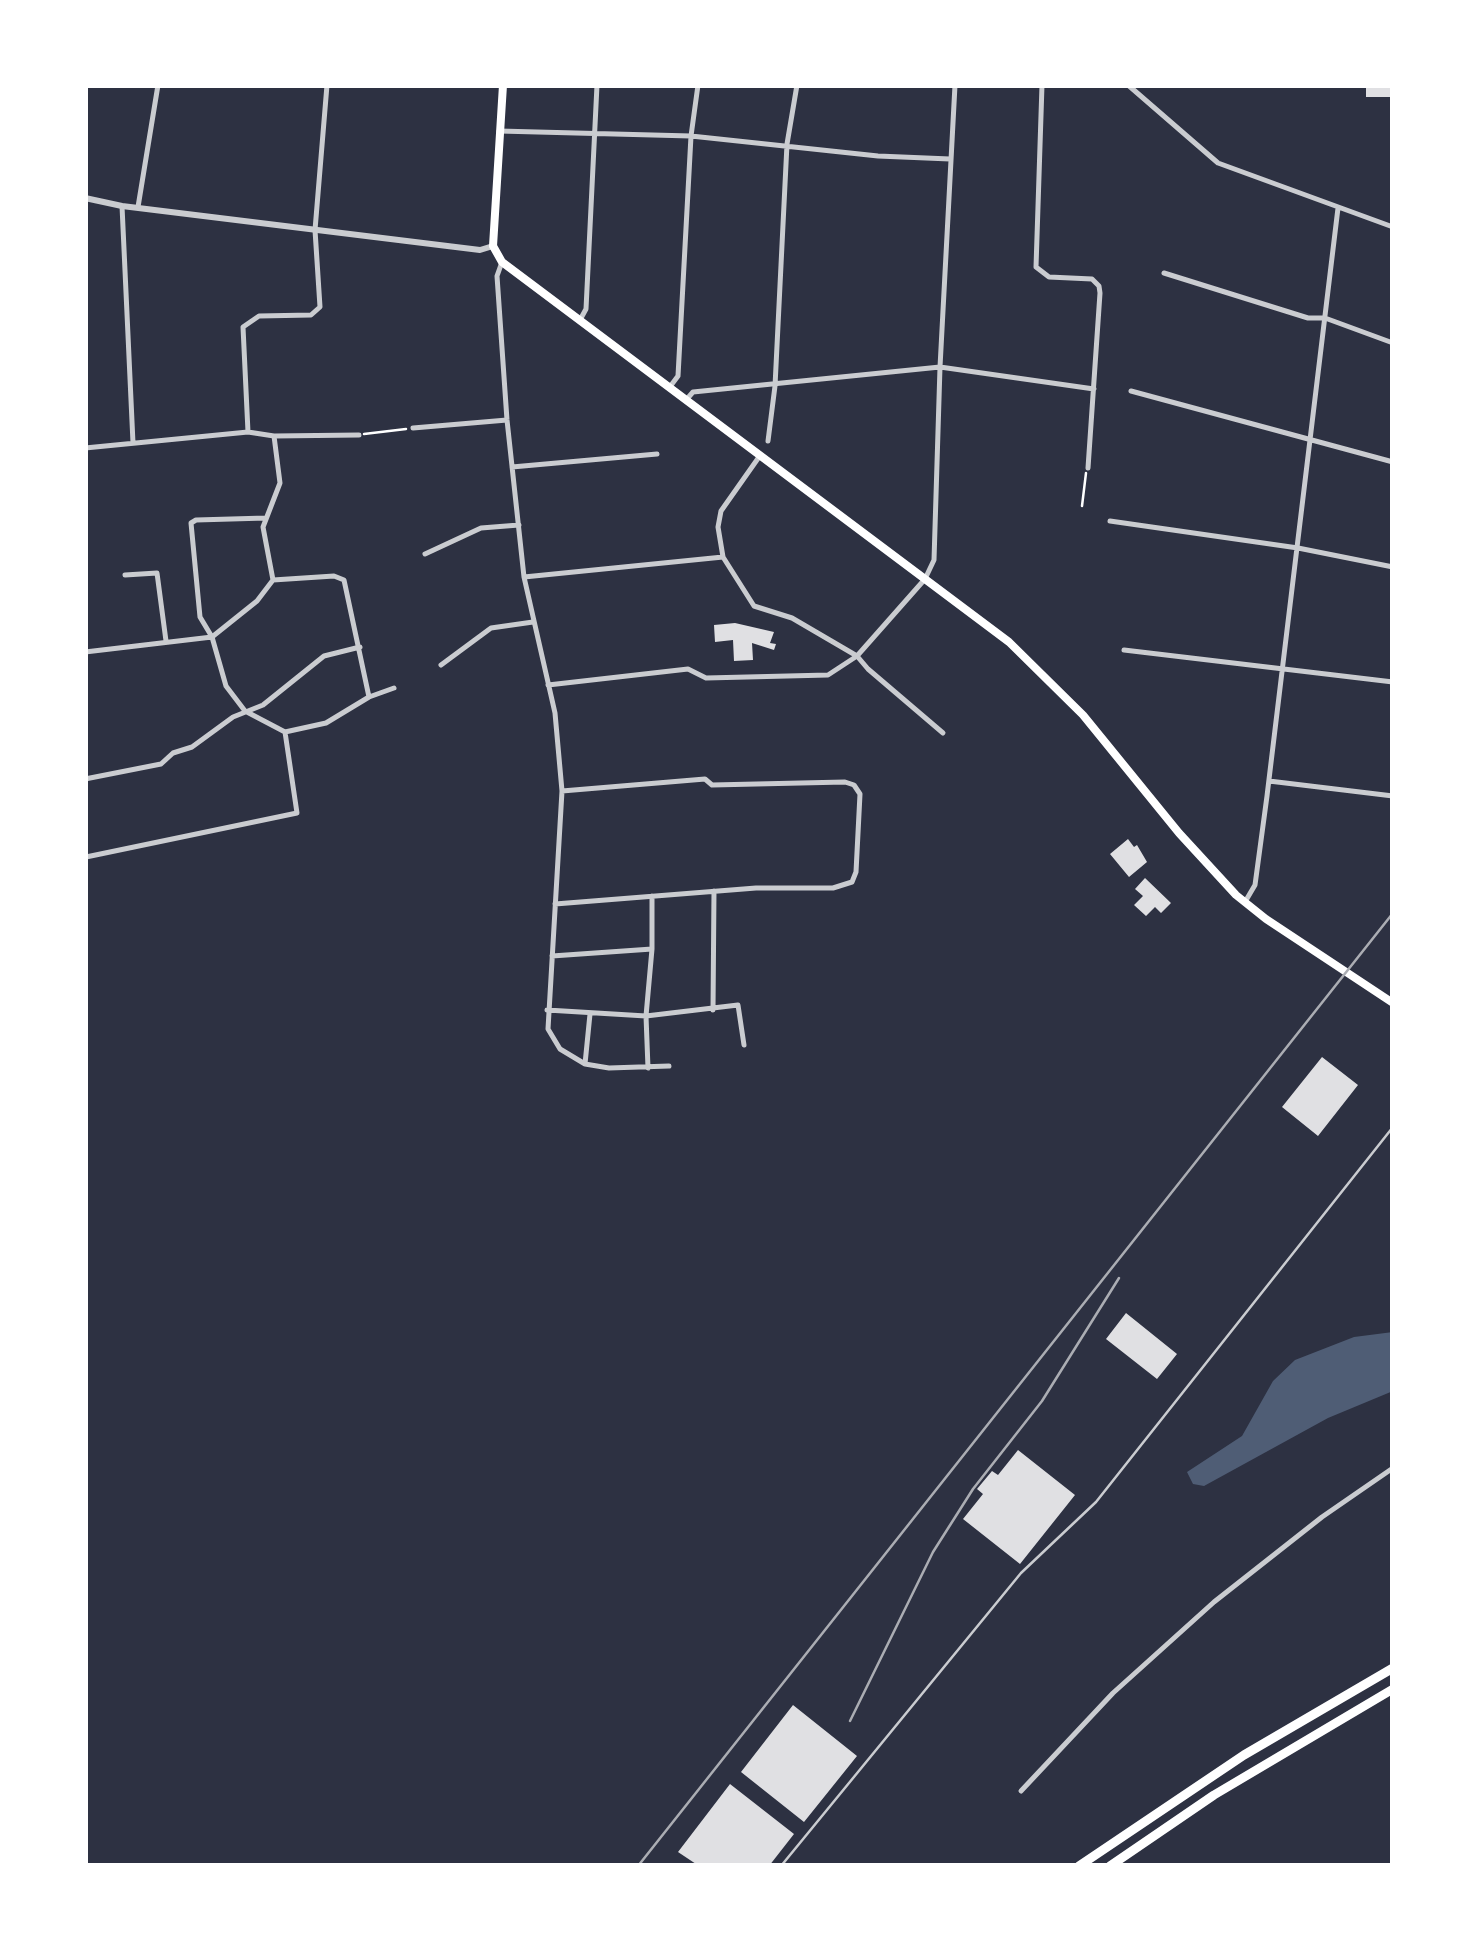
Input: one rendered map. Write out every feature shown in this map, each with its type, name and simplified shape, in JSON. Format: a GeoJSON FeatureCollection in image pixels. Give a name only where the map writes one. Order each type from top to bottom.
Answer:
{"type":"FeatureCollection","features":[{"type":"Feature","properties":{"kind":"highway"},"geometry":{"type":"LineString","coordinates":[[1079,1866],[1244,1755],[1393,1668]]}},
{"type":"Feature","properties":{"kind":"highway"},"geometry":{"type":"LineString","coordinates":[[1110,1866],[1246,1774],[1393,1688]]}},
{"type":"Feature","properties":{"kind":"main road"},"geometry":{"type":"LineString","coordinates":[[502,85],[493,246],[502,262],[1009,642],[1054,683],[1208,866],[1244,903],[1393,1003]]}},
{"type":"Feature","properties":{"kind":"street"},"geometry":{"type":"LineString","coordinates":[[138,207],[158,85]]}},
{"type":"Feature","properties":{"kind":"street"},"geometry":{"type":"LineString","coordinates":[[248,432],[242,328],[260,316],[311,315],[318,310],[321,294],[316,230],[327,85]]}},
{"type":"Feature","properties":{"kind":"street"},"geometry":{"type":"LineString","coordinates":[[580,320],[586,309],[597,85]]}},
{"type":"Feature","properties":{"kind":"street"},"geometry":{"type":"LineString","coordinates":[[669,388],[678,376],[691,136],[698,85]]}},
{"type":"Feature","properties":{"kind":"street"},"geometry":{"type":"LineString","coordinates":[[768,441],[775,386],[787,144],[797,85]]}},
{"type":"Feature","properties":{"kind":"street"},"geometry":{"type":"LineString","coordinates":[[548,684],[688,669],[706,678],[819,678],[844,667],[857,656],[925,579],[934,564],[955,85]]}},
{"type":"Feature","properties":{"kind":"street"},"geometry":{"type":"LineString","coordinates":[[1042,85],[1035,262],[1046,276],[1088,278],[1099,286],[1088,468]]}},
{"type":"Feature","properties":{"kind":"street"},"geometry":{"type":"LineString","coordinates":[[1128,85],[1215,162],[1393,227]]}},
{"type":"Feature","properties":{"kind":"street"},"geometry":{"type":"LineString","coordinates":[[499,131],[691,136],[950,160]]}},
{"type":"Feature","properties":{"kind":"street"},"geometry":{"type":"LineString","coordinates":[[85,198],[122,206],[480,250],[493,246]]}},
{"type":"Feature","properties":{"kind":"street"},"geometry":{"type":"LineString","coordinates":[[122,206],[133,443]]}},
{"type":"Feature","properties":{"kind":"street"},"geometry":{"type":"LineString","coordinates":[[1244,903],[1255,885],[1338,208]]}},
{"type":"Feature","properties":{"kind":"street"},"geometry":{"type":"LineString","coordinates":[[502,262],[497,276],[524,577],[554,713],[562,790],[548,1029],[560,1049],[585,1064],[609,1068],[669,1066]]}},
{"type":"Feature","properties":{"kind":"street"},"geometry":{"type":"LineString","coordinates":[[1164,273],[1308,318],[1325,318],[1393,342]]}},
{"type":"Feature","properties":{"kind":"street"},"geometry":{"type":"LineString","coordinates":[[686,400],[693,392],[940,368],[1094,389]]}},
{"type":"Feature","properties":{"kind":"street"},"geometry":{"type":"LineString","coordinates":[[1131,392],[1393,462]]}},
{"type":"Feature","properties":{"kind":"street"},"geometry":{"type":"LineString","coordinates":[[412,428],[508,420]]}},
{"type":"Feature","properties":{"kind":"street"},"geometry":{"type":"LineString","coordinates":[[85,448],[248,432],[274,436],[359,434]]}},
{"type":"Feature","properties":{"kind":"street"},"geometry":{"type":"LineString","coordinates":[[273,580],[263,527],[280,483],[274,436]]}},
{"type":"Feature","properties":{"kind":"street"},"geometry":{"type":"LineString","coordinates":[[512,467],[657,454]]}},
{"type":"Feature","properties":{"kind":"street"},"geometry":{"type":"LineString","coordinates":[[759,458],[722,510],[718,530],[723,557],[754,606],[792,618],[857,656],[943,732]]}},
{"type":"Feature","properties":{"kind":"street"},"geometry":{"type":"LineString","coordinates":[[266,518],[196,520],[190,525],[200,617],[212,637],[222,679],[245,711],[285,732],[326,723],[394,688]]}},
{"type":"Feature","properties":{"kind":"street"},"geometry":{"type":"LineString","coordinates":[[1110,521],[1393,566]]}},
{"type":"Feature","properties":{"kind":"street"},"geometry":{"type":"LineString","coordinates":[[426,554],[482,528],[519,525]]}},
{"type":"Feature","properties":{"kind":"street"},"geometry":{"type":"LineString","coordinates":[[524,577],[723,557]]}},
{"type":"Feature","properties":{"kind":"street"},"geometry":{"type":"LineString","coordinates":[[125,575],[157,573],[166,642]]}},
{"type":"Feature","properties":{"kind":"street"},"geometry":{"type":"LineString","coordinates":[[85,652],[212,637],[257,600],[273,580],[334,576],[344,580],[370,697]]}},
{"type":"Feature","properties":{"kind":"street"},"geometry":{"type":"LineString","coordinates":[[441,665],[491,628],[534,622]]}},
{"type":"Feature","properties":{"kind":"street"},"geometry":{"type":"LineString","coordinates":[[85,779],[161,764],[173,753],[192,748],[245,711],[264,705],[324,656],[360,647]]}},
{"type":"Feature","properties":{"kind":"street"},"geometry":{"type":"LineString","coordinates":[[1124,650],[1393,682]]}},
{"type":"Feature","properties":{"kind":"street"},"geometry":{"type":"LineString","coordinates":[[85,857],[297,813],[285,732]]}},
{"type":"Feature","properties":{"kind":"street"},"geometry":{"type":"LineString","coordinates":[[555,904],[714,891],[833,888],[852,882],[856,872],[860,794],[854,784],[712,785],[705,779],[562,790]]}},
{"type":"Feature","properties":{"kind":"street"},"geometry":{"type":"LineString","coordinates":[[1269,781],[1393,796]]}},
{"type":"Feature","properties":{"kind":"street"},"geometry":{"type":"LineString","coordinates":[[713,1010],[714,891]]}},
{"type":"Feature","properties":{"kind":"street"},"geometry":{"type":"LineString","coordinates":[[648,1068],[646,1016],[652,896]]}},
{"type":"Feature","properties":{"kind":"street"},"geometry":{"type":"LineString","coordinates":[[552,956],[652,949]]}},
{"type":"Feature","properties":{"kind":"street"},"geometry":{"type":"LineString","coordinates":[[547,1010],[646,1016],[738,1006],[744,1044]]}},
{"type":"Feature","properties":{"kind":"street"},"geometry":{"type":"LineString","coordinates":[[585,1064],[590,1014]]}},
{"type":"Feature","properties":{"kind":"street"},"geometry":{"type":"LineString","coordinates":[[1021,1790],[1113,1694],[1214,1602],[1322,1517],[1393,1468]]}},
{"type":"Feature","properties":{"kind":"lane"},"geometry":{"type":"LineString","coordinates":[[782,1866],[1021,1572],[1096,1502],[1393,1127]]}},
{"type":"Feature","properties":{"kind":"path"},"geometry":{"type":"LineString","coordinates":[[359,434],[412,428]]}},
{"type":"Feature","properties":{"kind":"path"},"geometry":{"type":"LineString","coordinates":[[1082,506],[1088,468]]}},
{"type":"Feature","properties":{"kind":"water"},"geometry":{"type":"Polygon","coordinates":[[[1393,1332],[1393,1391],[1328,1418],[1204,1486],[1193,1484],[1187,1472],[1242,1436],[1273,1381],[1295,1360],[1354,1337],[1393,1332]]]}},
{"type":"Feature","properties":{"kind":"building"},"geometry":{"type":"Polygon","coordinates":[[[1366,85],[1393,85],[1393,97],[1366,97],[1366,85]]]}},
{"type":"Feature","properties":{"kind":"building"},"geometry":{"type":"Polygon","coordinates":[[[735,623],[774,632],[770,643],[776,644],[774,650],[752,643],[753,660],[734,661],[733,640],[715,642],[714,625],[735,623]]]}},
{"type":"Feature","properties":{"kind":"building"},"geometry":{"type":"Polygon","coordinates":[[[1128,839],[1134,847],[1137,845],[1147,862],[1129,877],[1110,854],[1128,839]]]}},
{"type":"Feature","properties":{"kind":"building"},"geometry":{"type":"Polygon","coordinates":[[[1145,878],[1171,903],[1161,913],[1155,907],[1146,916],[1134,905],[1143,896],[1135,889],[1145,878]]]}},
{"type":"Feature","properties":{"kind":"building"},"geometry":{"type":"Polygon","coordinates":[[[1322,1057],[1358,1085],[1318,1136],[1282,1107],[1322,1057]]]}},
{"type":"Feature","properties":{"kind":"building"},"geometry":{"type":"Polygon","coordinates":[[[1126,1313],[1177,1354],[1157,1379],[1106,1339],[1126,1313]]]}},
{"type":"Feature","properties":{"kind":"building"},"geometry":{"type":"Polygon","coordinates":[[[1018,1450],[1075,1495],[1020,1564],[963,1519],[983,1494],[977,1489],[992,1471],[998,1475],[1018,1450]]]}},
{"type":"Feature","properties":{"kind":"building"},"geometry":{"type":"Polygon","coordinates":[[[793,1705],[857,1756],[804,1822],[741,1772],[793,1705]]]}},
{"type":"Feature","properties":{"kind":"building"},"geometry":{"type":"Polygon","coordinates":[[[730,1784],[794,1834],[769,1866],[699,1866],[678,1852],[730,1784]]]}},
{"type":"Feature","properties":{"kind":"railway"},"geometry":{"type":"LineString","coordinates":[[638,1866],[1393,913]]}},
{"type":"Feature","properties":{"kind":"railway"},"geometry":{"type":"LineString","coordinates":[[850,1721],[933,1552],[973,1489],[1042,1401],[1119,1278]]}}]}
